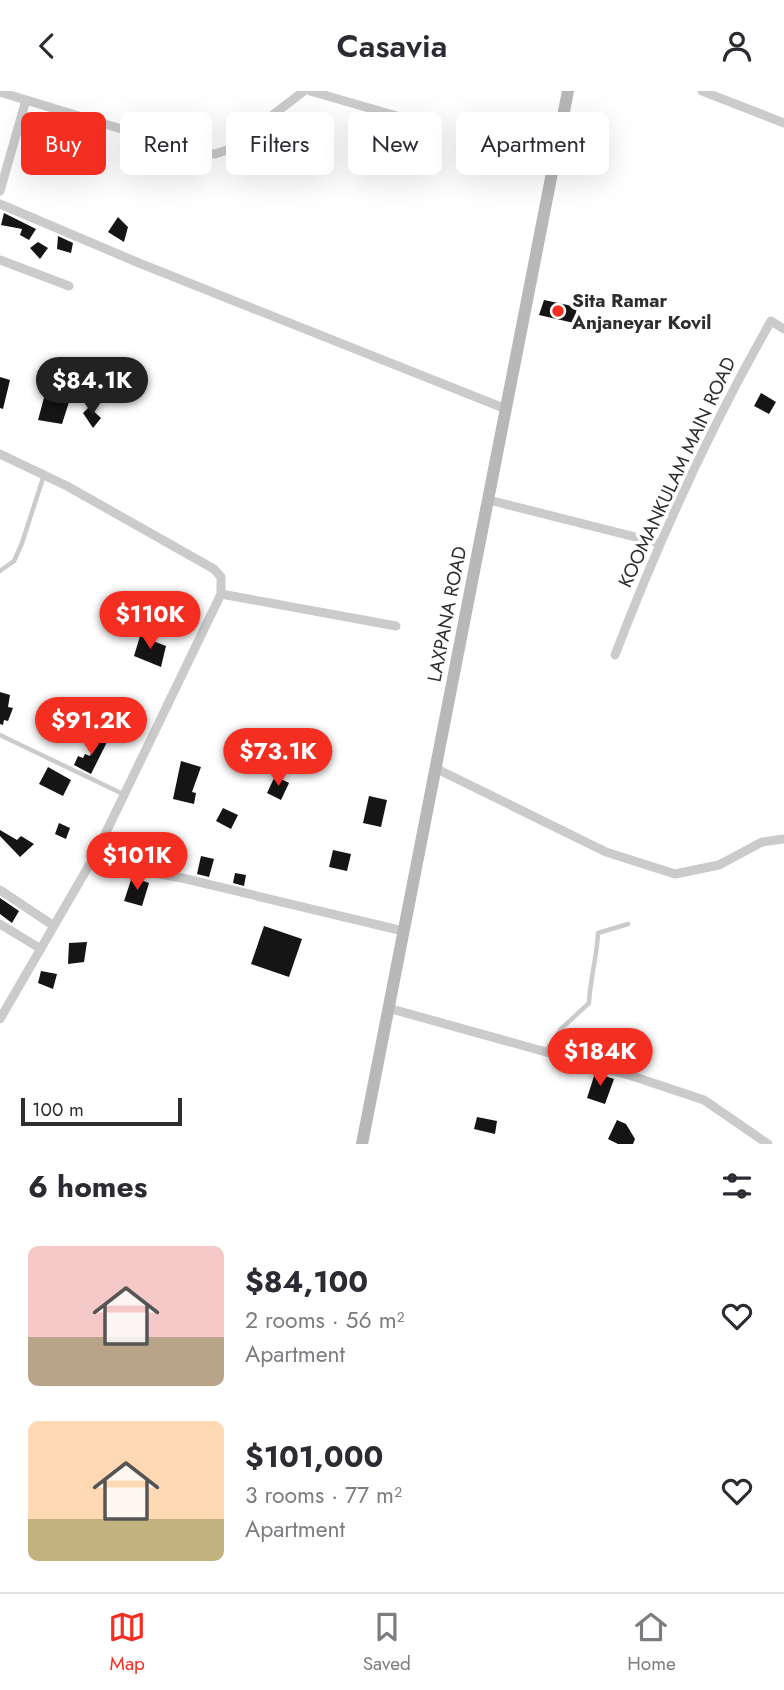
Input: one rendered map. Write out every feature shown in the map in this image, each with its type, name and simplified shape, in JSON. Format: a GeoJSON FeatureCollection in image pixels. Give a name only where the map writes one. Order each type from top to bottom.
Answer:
{"type":"FeatureCollection","features":[{"type":"Feature","properties":{"kind":"street"},"geometry":{"type":"LineString","coordinates":[[0,92],[200,153],[215,154],[227,150],[304,91]]}},
{"type":"Feature","properties":{"kind":"street"},"geometry":{"type":"LineString","coordinates":[[310,91],[383,112]]}},
{"type":"Feature","properties":{"kind":"street","name":"LAXPANA ROAD"},"geometry":{"type":"LineString","coordinates":[[362,1144],[568,91]]}},
{"type":"Feature","properties":{"kind":"street"},"geometry":{"type":"LineString","coordinates":[[702,91],[784,123]]}},
{"type":"Feature","properties":{"kind":"street"},"geometry":{"type":"LineString","coordinates":[[0,191],[26,100]]}},
{"type":"Feature","properties":{"kind":"street"},"geometry":{"type":"LineString","coordinates":[[0,204],[139,263],[506,409]]}},
{"type":"Feature","properties":{"kind":"street"},"geometry":{"type":"LineString","coordinates":[[0,260],[69,286]]}},
{"type":"Feature","properties":{"kind":"street","name":"KOOMANKULAM MAIN ROAD"},"geometry":{"type":"LineString","coordinates":[[615,655],[659,543],[731,392],[771,321],[784,329]]}},
{"type":"Feature","properties":{"kind":"street"},"geometry":{"type":"LineString","coordinates":[[0,454],[44,474],[178,547],[214,569],[221,577],[221,594],[95,855],[0,1019]]}},
{"type":"Feature","properties":{"kind":"street"},"geometry":{"type":"LineString","coordinates":[[489,500],[659,543]]}},
{"type":"Feature","properties":{"kind":"street"},"geometry":{"type":"LineString","coordinates":[[221,594],[397,625]]}},
{"type":"Feature","properties":{"kind":"street"},"geometry":{"type":"LineString","coordinates":[[437,769],[606,852],[675,874],[719,865],[762,842],[784,839]]}},
{"type":"Feature","properties":{"kind":"street"},"geometry":{"type":"LineString","coordinates":[[95,855],[137,870],[228,888],[403,931]]}},
{"type":"Feature","properties":{"kind":"street"},"geometry":{"type":"LineString","coordinates":[[0,890],[54,926]]}},
{"type":"Feature","properties":{"kind":"street"},"geometry":{"type":"LineString","coordinates":[[0,924],[41,949]]}},
{"type":"Feature","properties":{"kind":"street"},"geometry":{"type":"LineString","coordinates":[[388,1008],[632,1076],[704,1100],[768,1144]]}},
{"type":"Feature","properties":{"kind":"lane"},"geometry":{"type":"LineString","coordinates":[[0,571],[14,561],[44,474]]}},
{"type":"Feature","properties":{"kind":"lane"},"geometry":{"type":"LineString","coordinates":[[0,735],[122,795]]}},
{"type":"Feature","properties":{"kind":"lane"},"geometry":{"type":"LineString","coordinates":[[545,1052],[561,1029],[589,1003],[590,985],[597,958],[597,933],[628,924]]}},
{"type":"Feature","properties":{"kind":"building"},"geometry":{"type":"Polygon","coordinates":[[[4,213],[36,229],[29,240],[20,235],[22,229],[1,225],[4,213]]]}},
{"type":"Feature","properties":{"kind":"building"},"geometry":{"type":"Polygon","coordinates":[[[118,217],[128,227],[124,242],[108,232],[118,217]]]}},
{"type":"Feature","properties":{"kind":"building"},"geometry":{"type":"Polygon","coordinates":[[[58,236],[73,243],[71,253],[57,249],[58,236]]]}},
{"type":"Feature","properties":{"kind":"building"},"geometry":{"type":"Polygon","coordinates":[[[38,242],[48,248],[40,259],[30,248],[38,242]]]}},
{"type":"Feature","properties":{"kind":"building","name":"Sita Ramar Anjaneyar Kovil"},"geometry":{"type":"Polygon","coordinates":[[[544,300],[577,307],[574,323],[539,315],[544,300]]]}},
{"type":"Feature","properties":{"kind":"building"},"geometry":{"type":"Polygon","coordinates":[[[0,377],[10,380],[3,409],[0,408],[0,377]]]}},
{"type":"Feature","properties":{"kind":"building"},"geometry":{"type":"Polygon","coordinates":[[[761,393],[776,402],[769,414],[754,406],[761,393]]]}},
{"type":"Feature","properties":{"kind":"building"},"geometry":{"type":"Polygon","coordinates":[[[45,394],[69,402],[62,424],[38,420],[45,394]]]}},
{"type":"Feature","properties":{"kind":"building"},"geometry":{"type":"Polygon","coordinates":[[[89,407],[101,418],[93,428],[83,413],[89,407]]]}},
{"type":"Feature","properties":{"kind":"building"},"geometry":{"type":"Polygon","coordinates":[[[140,636],[166,646],[161,667],[134,656],[140,636]]]}},
{"type":"Feature","properties":{"kind":"building"},"geometry":{"type":"Polygon","coordinates":[[[0,692],[10,695],[8,707],[13,708],[8,721],[4,720],[3,725],[0,724],[0,692]]]}},
{"type":"Feature","properties":{"kind":"building"},"geometry":{"type":"Polygon","coordinates":[[[96,738],[107,742],[91,774],[74,765],[78,756],[90,756],[96,738]]]}},
{"type":"Feature","properties":{"kind":"building"},"geometry":{"type":"Polygon","coordinates":[[[181,761],[201,767],[192,792],[196,793],[194,804],[173,799],[181,761]]]}},
{"type":"Feature","properties":{"kind":"building"},"geometry":{"type":"Polygon","coordinates":[[[48,767],[71,780],[63,796],[39,784],[48,767]]]}},
{"type":"Feature","properties":{"kind":"building"},"geometry":{"type":"Polygon","coordinates":[[[275,776],[289,783],[281,800],[267,793],[275,776]]]}},
{"type":"Feature","properties":{"kind":"building"},"geometry":{"type":"Polygon","coordinates":[[[369,796],[387,800],[381,827],[363,823],[369,796]]]}},
{"type":"Feature","properties":{"kind":"building"},"geometry":{"type":"Polygon","coordinates":[[[223,808],[238,815],[231,829],[216,821],[223,808]]]}},
{"type":"Feature","properties":{"kind":"building"},"geometry":{"type":"Polygon","coordinates":[[[59,823],[70,828],[66,839],[55,834],[59,823]]]}},
{"type":"Feature","properties":{"kind":"building"},"geometry":{"type":"Polygon","coordinates":[[[0,830],[17,840],[21,836],[34,844],[20,857],[0,836],[0,830]]]}},
{"type":"Feature","properties":{"kind":"building"},"geometry":{"type":"Polygon","coordinates":[[[149,832],[167,833],[166,856],[148,855],[149,832]]]}},
{"type":"Feature","properties":{"kind":"building"},"geometry":{"type":"Polygon","coordinates":[[[333,850],[351,854],[347,871],[329,867],[333,850]]]}},
{"type":"Feature","properties":{"kind":"building"},"geometry":{"type":"Polygon","coordinates":[[[201,856],[214,859],[209,877],[197,874],[201,856]]]}},
{"type":"Feature","properties":{"kind":"building"},"geometry":{"type":"Polygon","coordinates":[[[235,873],[246,875],[244,886],[233,883],[235,873]]]}},
{"type":"Feature","properties":{"kind":"building"},"geometry":{"type":"Polygon","coordinates":[[[132,877],[149,883],[142,906],[124,901],[132,877]]]}},
{"type":"Feature","properties":{"kind":"building"},"geometry":{"type":"Polygon","coordinates":[[[0,898],[19,911],[12,923],[0,914],[0,898]]]}},
{"type":"Feature","properties":{"kind":"building"},"geometry":{"type":"Polygon","coordinates":[[[264,926],[302,939],[289,977],[251,964],[264,926]]]}},
{"type":"Feature","properties":{"kind":"building"},"geometry":{"type":"Polygon","coordinates":[[[87,942],[84,962],[68,964],[69,943],[87,942]]]}},
{"type":"Feature","properties":{"kind":"building"},"geometry":{"type":"Polygon","coordinates":[[[41,971],[57,974],[53,989],[38,983],[41,971]]]}},
{"type":"Feature","properties":{"kind":"building"},"geometry":{"type":"Polygon","coordinates":[[[595,1073],[614,1079],[605,1104],[587,1098],[595,1073]]]}},
{"type":"Feature","properties":{"kind":"building"},"geometry":{"type":"Polygon","coordinates":[[[477,1117],[497,1121],[495,1134],[474,1129],[477,1117]]]}},
{"type":"Feature","properties":{"kind":"building"},"geometry":{"type":"Polygon","coordinates":[[[617,1120],[626,1124],[635,1139],[633,1144],[618,1144],[608,1139],[617,1120]]]}},
{"type":"Feature","properties":{"kind":"place","name":"Sita Ramar Anjaneyar Kovil"},"geometry":{"type":"Point","coordinates":[558,311]}}]}
